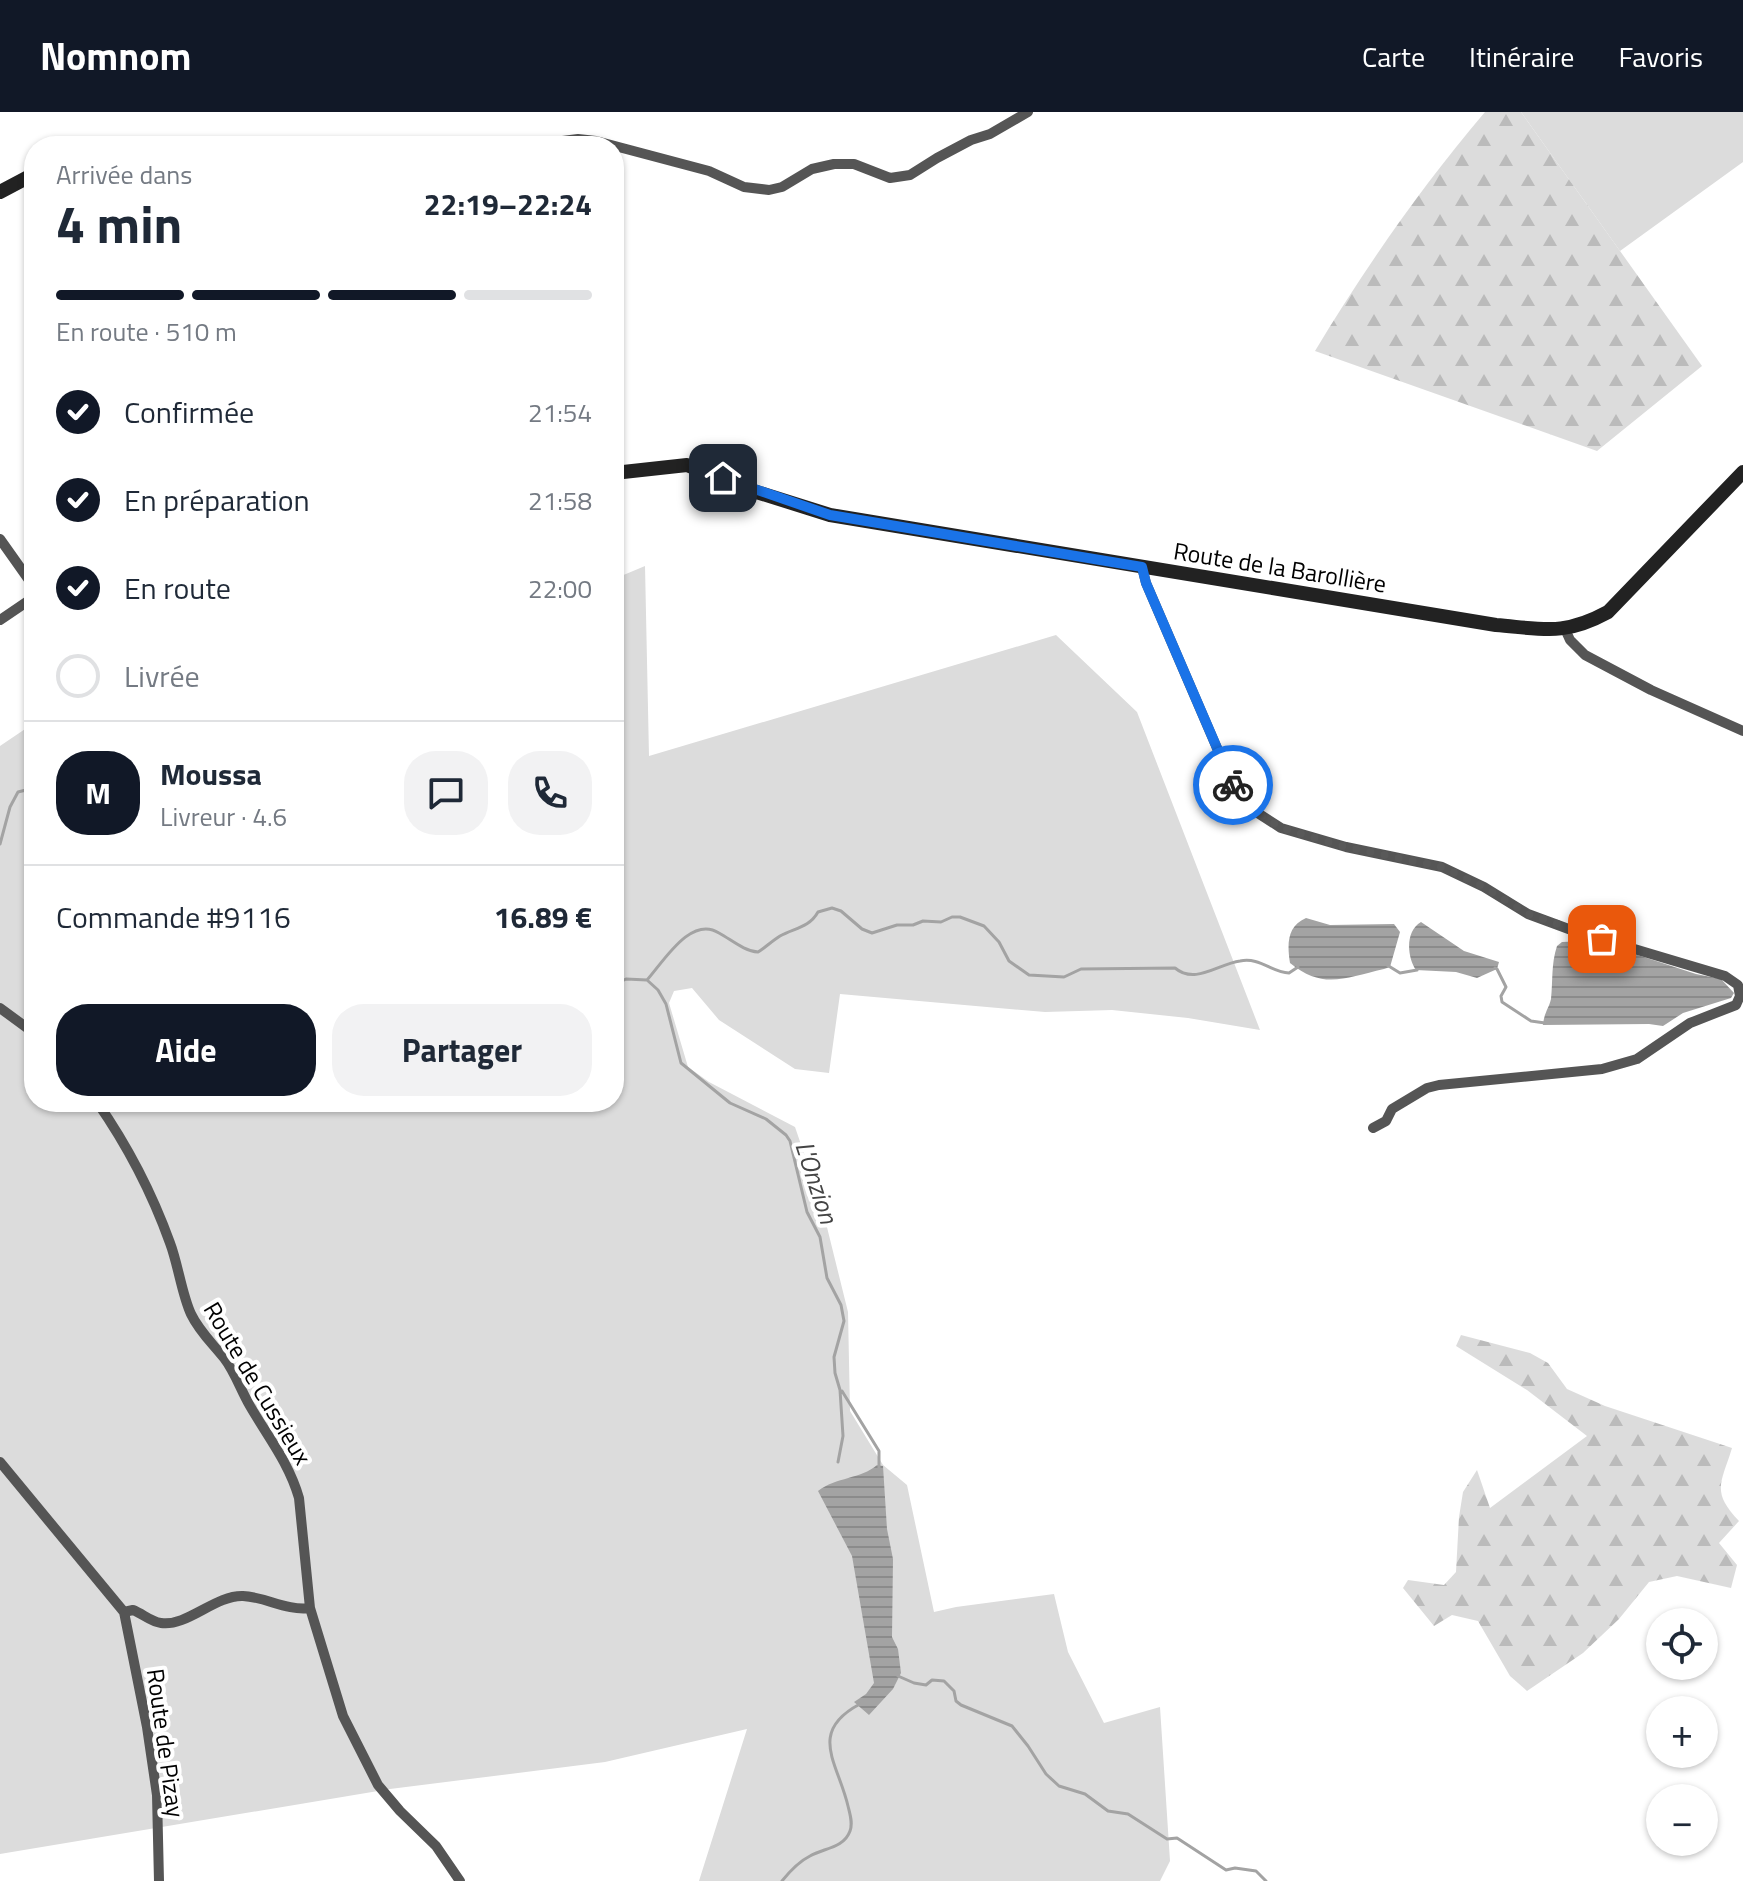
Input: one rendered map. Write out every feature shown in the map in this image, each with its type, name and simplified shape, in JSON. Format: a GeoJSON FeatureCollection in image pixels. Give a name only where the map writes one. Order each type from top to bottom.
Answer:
{"type":"FeatureCollection","features":[{"type":"Feature","properties":{"kind":"main road"},"geometry":{"type":"LineString","coordinates":[[0,192],[24,179]]}},
{"type":"Feature","properties":{"kind":"main road","name":"Route de la Barollière"},"geometry":{"type":"LineString","coordinates":[[624,472],[687,465],[747,489],[830,515],[1496,625],[1553,630],[1582,626],[1608,612],[1743,472]]}},
{"type":"Feature","properties":{"kind":"street"},"geometry":{"type":"LineString","coordinates":[[624,148],[709,171],[744,187],[769,190],[782,187],[812,169],[834,164],[854,164],[890,178],[910,175],[1028,112]]}},
{"type":"Feature","properties":{"kind":"street"},"geometry":{"type":"LineString","coordinates":[[0,539],[24,573]]}},
{"type":"Feature","properties":{"kind":"street"},"geometry":{"type":"LineString","coordinates":[[1142,567],[1146,583],[1232,783],[1247,806],[1281,828],[1346,847],[1442,867],[1484,887],[1528,914],[1574,931],[1725,976],[1738,985],[1740,996],[1736,1005],[1690,1023],[1637,1059],[1602,1069],[1427,1088],[1392,1109],[1386,1121],[1373,1128]]}},
{"type":"Feature","properties":{"kind":"street"},"geometry":{"type":"LineString","coordinates":[[0,620],[24,604]]}},
{"type":"Feature","properties":{"kind":"street"},"geometry":{"type":"LineString","coordinates":[[1565,629],[1570,640],[1585,655],[1651,690],[1743,731]]}},
{"type":"Feature","properties":{"kind":"street"},"geometry":{"type":"LineString","coordinates":[[0,1008],[24,1026]]}},
{"type":"Feature","properties":{"kind":"street","name":"Route de Cussieux"},"geometry":{"type":"LineString","coordinates":[[103,1112],[153,1200],[179,1267],[191,1314],[206,1338],[225,1359],[295,1482],[310,1608],[343,1716],[378,1785],[436,1846],[460,1881]]}},
{"type":"Feature","properties":{"kind":"street"},"geometry":{"type":"LineString","coordinates":[[0,1462],[124,1612],[133,1610],[153,1621],[166,1623],[227,1598],[246,1596],[293,1609],[310,1608]]}},
{"type":"Feature","properties":{"kind":"street","name":"Route de Pizay"},"geometry":{"type":"LineString","coordinates":[[124,1612],[157,1795],[159,1881]]}},
{"type":"Feature","properties":{"kind":"green space"},"geometry":{"type":"Polygon","coordinates":[[[1485,112],[1521,112],[1702,366],[1597,451],[1315,351],[1395,228],[1485,112]]]}},
{"type":"Feature","properties":{"kind":"green space"},"geometry":{"type":"Polygon","coordinates":[[[1521,112],[1743,112],[1743,162],[1620,251],[1521,112]]]}},
{"type":"Feature","properties":{"kind":"green space"},"geometry":{"type":"Polygon","coordinates":[[[645,566],[649,756],[1056,635],[1137,712],[1260,1030],[1112,1010],[1045,1012],[840,994],[829,1073],[795,1069],[719,1020],[692,988],[674,991],[669,1003],[688,1067],[709,1082],[795,1127],[821,1203],[848,1312],[850,1411],[883,1465],[907,1485],[934,1612],[1054,1594],[1068,1652],[1104,1723],[1160,1707],[1170,1861],[1160,1881],[699,1881],[747,1729],[605,1762],[390,1789],[0,1854],[0,746],[24,730],[24,1112],[624,1112],[624,575],[645,566]]]}},
{"type":"Feature","properties":{"kind":"green space"},"geometry":{"type":"Polygon","coordinates":[[[1461,1335],[1530,1353],[1548,1363],[1567,1389],[1605,1406],[1732,1448],[1721,1487],[1725,1502],[1739,1521],[1719,1543],[1737,1565],[1731,1588],[1677,1576],[1649,1582],[1619,1619],[1583,1653],[1527,1691],[1510,1676],[1478,1621],[1452,1615],[1434,1626],[1403,1588],[1408,1580],[1444,1585],[1456,1572],[1463,1492],[1477,1470],[1490,1508],[1587,1436],[1527,1390],[1456,1346],[1461,1335]]]}},
{"type":"Feature","properties":{"kind":"shaded area"},"geometry":{"type":"Polygon","coordinates":[[[1306,918],[1330,925],[1394,924],[1400,932],[1390,967],[1335,980],[1313,977],[1302,971],[1290,963],[1289,943],[1295,926],[1306,918]]]}},
{"type":"Feature","properties":{"kind":"shaded area"},"geometry":{"type":"Polygon","coordinates":[[[1421,922],[1464,951],[1499,962],[1497,969],[1477,978],[1456,972],[1416,970],[1409,944],[1412,931],[1421,922]]]}},
{"type":"Feature","properties":{"kind":"shaded area"},"geometry":{"type":"Polygon","coordinates":[[[1585,941],[1721,979],[1734,993],[1731,998],[1683,1013],[1663,1026],[1543,1025],[1551,999],[1557,946],[1562,942],[1585,941]]]}},
{"type":"Feature","properties":{"kind":"shaded area"},"geometry":{"type":"Polygon","coordinates":[[[877,1465],[883,1466],[887,1529],[893,1559],[892,1637],[898,1649],[901,1673],[893,1689],[869,1715],[854,1702],[866,1694],[874,1683],[852,1556],[818,1491],[877,1465]]]}},
{"type":"Feature","properties":{"kind":"waterway"},"geometry":{"type":"LineString","coordinates":[[0,844],[10,807],[18,792],[24,790]]}},
{"type":"Feature","properties":{"kind":"waterway"},"geometry":{"type":"LineString","coordinates":[[647,980],[679,943],[698,930],[709,929],[758,952],[780,936],[806,925],[818,912],[832,908],[872,933],[897,925],[941,922],[960,917],[984,926],[999,942],[1009,961],[1029,975],[1064,977],[1081,969],[1175,968],[1183,973],[1199,974],[1247,960],[1289,973],[1298,967]]}},
{"type":"Feature","properties":{"kind":"waterway"},"geometry":{"type":"LineString","coordinates":[[1387,965],[1400,973],[1417,970]]}},
{"type":"Feature","properties":{"kind":"waterway"},"geometry":{"type":"LineString","coordinates":[[1495,968],[1506,987],[1501,996],[1502,1002],[1531,1021],[1545,1023]]}},
{"type":"Feature","properties":{"kind":"waterway","name":"L'Onzion"},"geometry":{"type":"LineString","coordinates":[[624,980],[647,980],[658,990],[666,1004],[681,1063],[730,1103],[766,1119],[790,1141],[807,1212],[820,1237],[827,1278],[841,1305],[844,1321],[834,1357],[843,1436],[838,1462]]}},
{"type":"Feature","properties":{"kind":"waterway","name":"L'Onzion"},"geometry":{"type":"LineString","coordinates":[[842,1391],[879,1451],[879,1468]]}},
{"type":"Feature","properties":{"kind":"waterway"},"geometry":{"type":"LineString","coordinates":[[898,1676],[926,1685],[932,1680],[944,1681],[961,1705],[1012,1726],[1046,1774],[1059,1786],[1085,1794],[1108,1811],[1128,1814],[1167,1839],[1177,1838],[1226,1870],[1256,1871],[1266,1881]]}},
{"type":"Feature","properties":{"kind":"waterway","name":"L'Onzion"},"geometry":{"type":"LineString","coordinates":[[782,1881],[802,1861],[843,1841],[850,1831],[850,1815],[833,1762],[830,1737],[834,1726],[860,1704]]}},
{"type":"Feature","properties":{"kind":"way so far"},"geometry":{"type":"LineString","coordinates":[[1233,785],[1247,806],[1281,828],[1346,847],[1442,867],[1484,887],[1528,914],[1602,939]]}},
{"type":"Feature","properties":{"kind":"route"},"geometry":{"type":"LineString","coordinates":[[723,478],[747,489],[830,515],[1142,567],[1146,583],[1233,785]]}}]}
